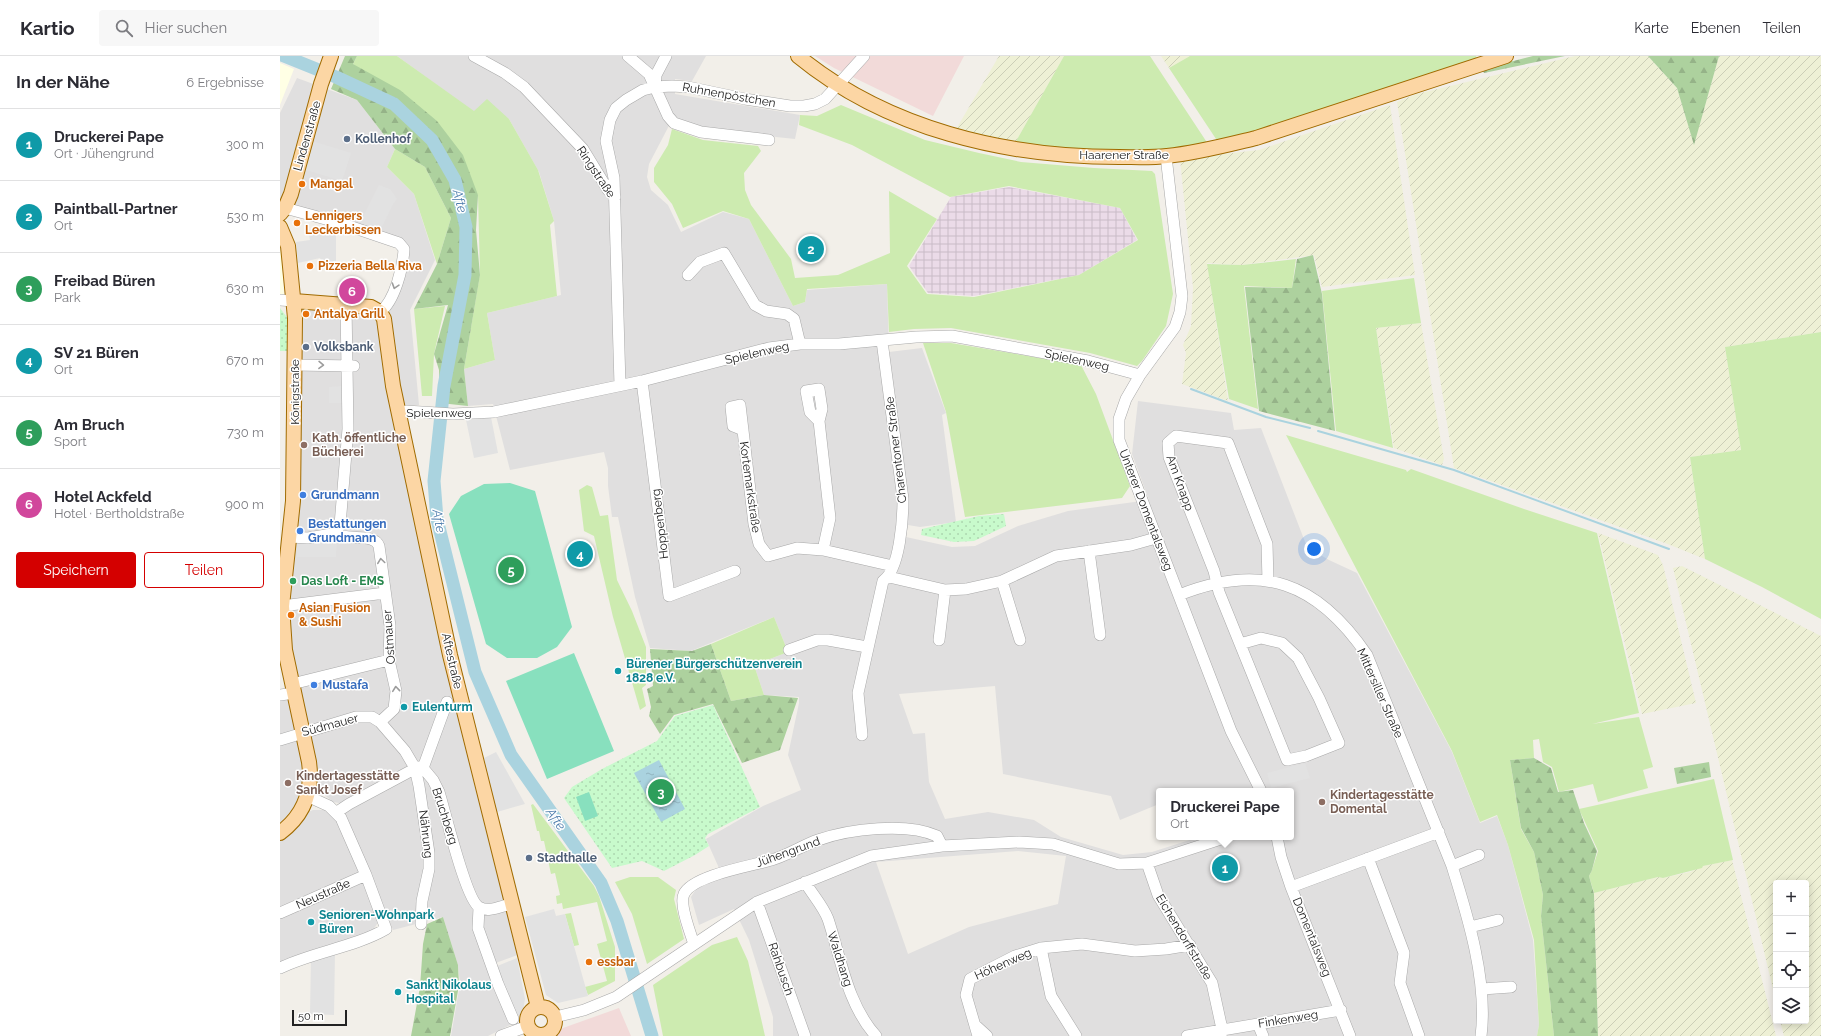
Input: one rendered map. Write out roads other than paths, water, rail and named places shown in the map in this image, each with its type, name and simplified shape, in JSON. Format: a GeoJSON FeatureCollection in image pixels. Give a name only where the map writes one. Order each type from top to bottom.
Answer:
{"type":"FeatureCollection","features":[{"type":"Feature","properties":{"kind":"main road","name":"Haarener Straße"},"geometry":{"type":"LineString","coordinates":[[798,56],[838,85],[883,109],[915,123],[979,142],[1022,150],[1091,157],[1166,156],[1216,148],[1256,138],[1506,56]]}},
{"type":"Feature","properties":{"kind":"main road","name":"Lindenstraße"},"geometry":{"type":"LineString","coordinates":[[283,211],[291,194],[321,84],[331,57]]}},
{"type":"Feature","properties":{"kind":"main road","name":"Königstraße"},"geometry":{"type":"LineString","coordinates":[[280,227],[288,246],[287,301],[295,365],[295,471],[290,537],[282,578],[281,606],[285,650],[310,772],[308,796]]}},
{"type":"Feature","properties":{"kind":"main road"},"geometry":{"type":"LineString","coordinates":[[287,301],[371,307],[380,312]]}},
{"type":"Feature","properties":{"kind":"main road","name":"Aftestraße"},"geometry":{"type":"LineString","coordinates":[[380,312],[384,319],[393,386],[450,654],[511,904],[538,1007]]}},
{"type":"Feature","properties":{"kind":"main road"},"geometry":{"type":"LineString","coordinates":[[280,833],[299,814],[308,796]]}},
{"type":"Feature","properties":{"kind":"main road"},"geometry":{"type":"LineString","coordinates":[[538,1007],[550,1010],[554,1017],[554,1026],[545,1035],[533,1032],[528,1026],[529,1014],[538,1007]]}},
{"type":"Feature","properties":{"kind":"street","name":"Ringstraße"},"geometry":{"type":"LineString","coordinates":[[474,56],[505,73],[524,86],[583,149],[608,190],[615,197],[620,385]]}},
{"type":"Feature","properties":{"kind":"street"},"geometry":{"type":"LineString","coordinates":[[628,56],[649,74],[668,116],[674,123],[701,132],[769,140]]}},
{"type":"Feature","properties":{"kind":"street"},"geometry":{"type":"LineString","coordinates":[[655,87],[656,75],[666,56]]}},
{"type":"Feature","properties":{"kind":"street","name":"Ruhnenpöstchen"},"geometry":{"type":"LineString","coordinates":[[655,87],[688,87],[745,99],[790,106],[804,106],[815,104],[825,99],[864,56]]}},
{"type":"Feature","properties":{"kind":"street"},"geometry":{"type":"LineString","coordinates":[[615,197],[614,178],[606,141],[610,120],[616,108],[626,100],[643,90],[655,87]]}},
{"type":"Feature","properties":{"kind":"street","name":"Unterer Domentalsweg"},"geometry":{"type":"LineString","coordinates":[[1166,156],[1182,296],[1180,312],[1175,327],[1140,375],[1126,399],[1119,419],[1119,440],[1231,731],[1260,788]]}},
{"type":"Feature","properties":{"kind":"street"},"geometry":{"type":"LineString","coordinates":[[283,211],[340,223],[399,243],[404,249],[403,262],[390,301],[380,312]]}},
{"type":"Feature","properties":{"kind":"street"},"geometry":{"type":"LineString","coordinates":[[688,275],[700,262],[724,253],[755,305],[766,311],[787,314],[794,319],[800,344]]}},
{"type":"Feature","properties":{"kind":"street"},"geometry":{"type":"LineString","coordinates":[[290,537],[313,537],[335,533],[340,525],[343,504],[351,366],[346,305]]}},
{"type":"Feature","properties":{"kind":"street","name":"Spielenweg"},"geometry":{"type":"LineString","coordinates":[[399,413],[425,412],[453,414],[494,412],[642,381],[766,349],[800,344],[882,342],[916,337],[952,336],[1088,361],[1140,375]]}},
{"type":"Feature","properties":{"kind":"street","name":"Charentoner Straße"},"geometry":{"type":"LineString","coordinates":[[862,735],[858,693],[867,647],[883,581],[888,577],[893,566],[903,517],[904,499],[882,342]]}},
{"type":"Feature","properties":{"kind":"street"},"geometry":{"type":"LineString","coordinates":[[295,365],[351,366]]}},
{"type":"Feature","properties":{"kind":"street","name":"Hoppenberg"},"geometry":{"type":"LineString","coordinates":[[642,381],[668,596],[735,571]]}},
{"type":"Feature","properties":{"kind":"street"},"geometry":{"type":"LineString","coordinates":[[818,421],[830,518],[823,550]]}},
{"type":"Feature","properties":{"kind":"street","name":"Kortemarkstraße"},"geometry":{"type":"LineString","coordinates":[[743,430],[754,524],[759,544],[768,556],[797,548],[823,550],[893,566]]}},
{"type":"Feature","properties":{"kind":"street","name":"Am Knapp"},"geometry":{"type":"LineString","coordinates":[[1216,582],[1214,570],[1169,456],[1168,443],[1176,436],[1228,443],[1267,544],[1268,581]]}},
{"type":"Feature","properties":{"kind":"street","name":"Ostmauer"},"geometry":{"type":"LineString","coordinates":[[335,533],[343,537],[371,539],[377,542],[390,626],[389,660],[395,684],[396,701],[391,712],[380,722]]}},
{"type":"Feature","properties":{"kind":"street"},"geometry":{"type":"LineString","coordinates":[[888,577],[945,590],[966,589],[1002,581],[1056,556],[1131,545],[1156,538]]}},
{"type":"Feature","properties":{"kind":"street"},"geometry":{"type":"LineString","coordinates":[[1089,551],[1100,635]]}},
{"type":"Feature","properties":{"kind":"street","name":"Mittersiller Straße"},"geometry":{"type":"LineString","coordinates":[[1179,595],[1216,582],[1236,580],[1268,581],[1286,585],[1309,595],[1326,607],[1354,636],[1367,655],[1452,866],[1470,927],[1482,989],[1483,1022],[1481,1036]]}},
{"type":"Feature","properties":{"kind":"street"},"geometry":{"type":"LineString","coordinates":[[1002,581],[1020,640]]}},
{"type":"Feature","properties":{"kind":"street"},"geometry":{"type":"LineString","coordinates":[[1216,582],[1219,592],[1240,644],[1287,760],[1306,756],[1339,743],[1319,698],[1298,658],[1282,643],[1261,638],[1240,644]]}},
{"type":"Feature","properties":{"kind":"street"},"geometry":{"type":"LineString","coordinates":[[939,640],[945,590]]}},
{"type":"Feature","properties":{"kind":"street"},"geometry":{"type":"LineString","coordinates":[[281,606],[385,593]]}},
{"type":"Feature","properties":{"kind":"street"},"geometry":{"type":"LineString","coordinates":[[790,650],[817,640],[828,640],[867,647]]}},
{"type":"Feature","properties":{"kind":"street"},"geometry":{"type":"LineString","coordinates":[[280,695],[293,689],[389,660]]}},
{"type":"Feature","properties":{"kind":"street"},"geometry":{"type":"LineString","coordinates":[[337,812],[348,804],[419,768],[447,702]]}},
{"type":"Feature","properties":{"kind":"street","name":"Südmauer"},"geometry":{"type":"LineString","coordinates":[[280,740],[356,717],[372,717],[380,722]]}},
{"type":"Feature","properties":{"kind":"street","name":"Bruchberg"},"geometry":{"type":"LineString","coordinates":[[380,722],[419,768],[433,780],[439,792],[466,885],[473,901],[479,908]]}},
{"type":"Feature","properties":{"kind":"street","name":"Nährung"},"geometry":{"type":"LineString","coordinates":[[419,768],[429,853],[429,868],[422,901],[421,924]]}},
{"type":"Feature","properties":{"kind":"street"},"geometry":{"type":"LineString","coordinates":[[280,968],[330,949],[377,934],[386,929],[344,822],[337,812],[308,796]]}},
{"type":"Feature","properties":{"kind":"street","name":"Jühengrund"},"geometry":{"type":"LineString","coordinates":[[694,944],[683,905],[684,894],[693,884],[724,872],[770,861],[818,840],[848,833],[878,830],[916,830],[928,832],[937,836],[942,846]]}},
{"type":"Feature","properties":{"kind":"street"},"geometry":{"type":"LineString","coordinates":[[1292,887],[1439,832]]}},
{"type":"Feature","properties":{"kind":"street"},"geometry":{"type":"LineString","coordinates":[[554,1017],[584,1010],[616,997],[757,902],[871,856],[942,846],[1019,842],[1053,844],[1119,864],[1147,863],[1219,840]]}},
{"type":"Feature","properties":{"kind":"street","name":"Domentalsweg"},"geometry":{"type":"LineString","coordinates":[[1277,840],[1281,857],[1292,887],[1350,1036]]}},
{"type":"Feature","properties":{"kind":"street"},"geometry":{"type":"LineString","coordinates":[[1452,866],[1479,855]]}},
{"type":"Feature","properties":{"kind":"street"},"geometry":{"type":"LineString","coordinates":[[1368,858],[1404,953],[1400,983],[1419,1036]]}},
{"type":"Feature","properties":{"kind":"street","name":"Eichendorffstraße"},"geometry":{"type":"LineString","coordinates":[[1147,863],[1158,895],[1212,983],[1222,1033]]}},
{"type":"Feature","properties":{"kind":"street","name":"Neustraße"},"geometry":{"type":"LineString","coordinates":[[280,913],[366,875]]}},
{"type":"Feature","properties":{"kind":"street","name":"Waldhang"},"geometry":{"type":"LineString","coordinates":[[805,882],[827,917],[846,982],[859,1012],[876,1036]]}},
{"type":"Feature","properties":{"kind":"street","name":"Rahbusch"},"geometry":{"type":"LineString","coordinates":[[757,902],[805,1036]]}},
{"type":"Feature","properties":{"kind":"street"},"geometry":{"type":"LineString","coordinates":[[511,904],[491,909],[479,908],[478,928],[498,984],[513,1018]]}},
{"type":"Feature","properties":{"kind":"street"},"geometry":{"type":"LineString","coordinates":[[1470,927],[1498,920]]}},
{"type":"Feature","properties":{"kind":"street","name":"Höhenweg"},"geometry":{"type":"LineString","coordinates":[[977,1030],[966,995],[970,979],[1015,956],[1041,948],[1082,944],[1135,951],[1166,950],[1190,945]]}},
{"type":"Feature","properties":{"kind":"street"},"geometry":{"type":"LineString","coordinates":[[1041,948],[1050,996],[1076,1036]]}},
{"type":"Feature","properties":{"kind":"street"},"geometry":{"type":"LineString","coordinates":[[1482,989],[1511,987]]}},
{"type":"Feature","properties":{"kind":"street","name":"Finkenweg"},"geometry":{"type":"LineString","coordinates":[[1187,1036],[1222,1033],[1258,1024],[1341,1010]]}},
{"type":"Feature","properties":{"kind":"street"},"geometry":{"type":"LineString","coordinates":[[1258,1024],[1263,1036]]}},
{"type":"Feature","properties":{"kind":"street"},"geometry":{"type":"LineString","coordinates":[[501,1036],[528,1026]]}},
{"type":"Feature","properties":{"kind":"street"},"geometry":{"type":"LineString","coordinates":[[977,1030],[988,1036]]}},
{"type":"Feature","properties":{"kind":"water"},"geometry":{"type":"Polygon","coordinates":[[[659,760],[685,809],[661,822],[634,773],[659,760]]]}},
{"type":"Feature","properties":{"kind":"waterway","name":"Afte"},"geometry":{"type":"LineString","coordinates":[[284,56],[336,77],[394,104],[432,140],[455,180],[466,227],[465,275],[444,386],[434,481],[437,519],[475,672],[511,755],[601,883],[617,921],[652,1036]]}},
{"type":"Feature","properties":{"kind":"waterway"},"geometry":{"type":"LineString","coordinates":[[1191,389],[1266,417],[1310,428]]}},
{"type":"Feature","properties":{"kind":"waterway"},"geometry":{"type":"LineString","coordinates":[[1318,431],[1454,470],[1669,549]]}},
{"type":"Feature","properties":{"kind":"place","name":"Kollenhof"},"geometry":{"type":"Point","coordinates":[347,139]}},
{"type":"Feature","properties":{"kind":"place","name":"Mangal"},"geometry":{"type":"Point","coordinates":[302,184]}},
{"type":"Feature","properties":{"kind":"place","name":"Lennigers Leckerbissen"},"geometry":{"type":"Point","coordinates":[297,223]}},
{"type":"Feature","properties":{"kind":"place","name":"Paintball-Partner"},"geometry":{"type":"Point","coordinates":[811,249]}},
{"type":"Feature","properties":{"kind":"place","name":"Pizzeria Bella Riva"},"geometry":{"type":"Point","coordinates":[310,266]}},
{"type":"Feature","properties":{"kind":"place","name":"Hotel Ackfeld"},"geometry":{"type":"Point","coordinates":[352,291]}},
{"type":"Feature","properties":{"kind":"place","name":"Antalya Grill"},"geometry":{"type":"Point","coordinates":[306,314]}},
{"type":"Feature","properties":{"kind":"place","name":"Volksbank"},"geometry":{"type":"Point","coordinates":[306,347]}},
{"type":"Feature","properties":{"kind":"place","name":"Kath. öffentliche Bücherei"},"geometry":{"type":"Point","coordinates":[304,445]}},
{"type":"Feature","properties":{"kind":"place","name":"Grundmann"},"geometry":{"type":"Point","coordinates":[303,495]}},
{"type":"Feature","properties":{"kind":"place","name":"Bestattungen Grundmann"},"geometry":{"type":"Point","coordinates":[300,531]}},
{"type":"Feature","properties":{"kind":"place","name":"SV 21 Büren"},"geometry":{"type":"Point","coordinates":[580,554]}},
{"type":"Feature","properties":{"kind":"place","name":"Am Bruch"},"geometry":{"type":"Point","coordinates":[511,570]}},
{"type":"Feature","properties":{"kind":"place","name":"Das Loft - EMS"},"geometry":{"type":"Point","coordinates":[293,581]}},
{"type":"Feature","properties":{"kind":"place","name":"Asian Fusion & Sushi"},"geometry":{"type":"Point","coordinates":[291,615]}},
{"type":"Feature","properties":{"kind":"place","name":"Bürener Bürgerschützenverein 1828 e.V."},"geometry":{"type":"Point","coordinates":[618,671]}},
{"type":"Feature","properties":{"kind":"place","name":"Mustafa"},"geometry":{"type":"Point","coordinates":[314,685]}},
{"type":"Feature","properties":{"kind":"place","name":"Eulenturm"},"geometry":{"type":"Point","coordinates":[404,707]}},
{"type":"Feature","properties":{"kind":"place","name":"Kindertagesstätte Sankt Josef"},"geometry":{"type":"Point","coordinates":[288,783]}},
{"type":"Feature","properties":{"kind":"place","name":"Freibad Büren"},"geometry":{"type":"Point","coordinates":[661,792]}},
{"type":"Feature","properties":{"kind":"place","name":"Kindertagesstätte Domental"},"geometry":{"type":"Point","coordinates":[1322,802]}},
{"type":"Feature","properties":{"kind":"place","name":"Stadthalle"},"geometry":{"type":"Point","coordinates":[529,858]}},
{"type":"Feature","properties":{"kind":"place","name":"Druckerei Pape"},"geometry":{"type":"Point","coordinates":[1225,868]}},
{"type":"Feature","properties":{"kind":"place","name":"Senioren-Wohnpark Büren"},"geometry":{"type":"Point","coordinates":[311,922]}},
{"type":"Feature","properties":{"kind":"place","name":"essbar"},"geometry":{"type":"Point","coordinates":[589,962]}},
{"type":"Feature","properties":{"kind":"place","name":"Sankt Nikolaus Hospital"},"geometry":{"type":"Point","coordinates":[398,992]}}]}
